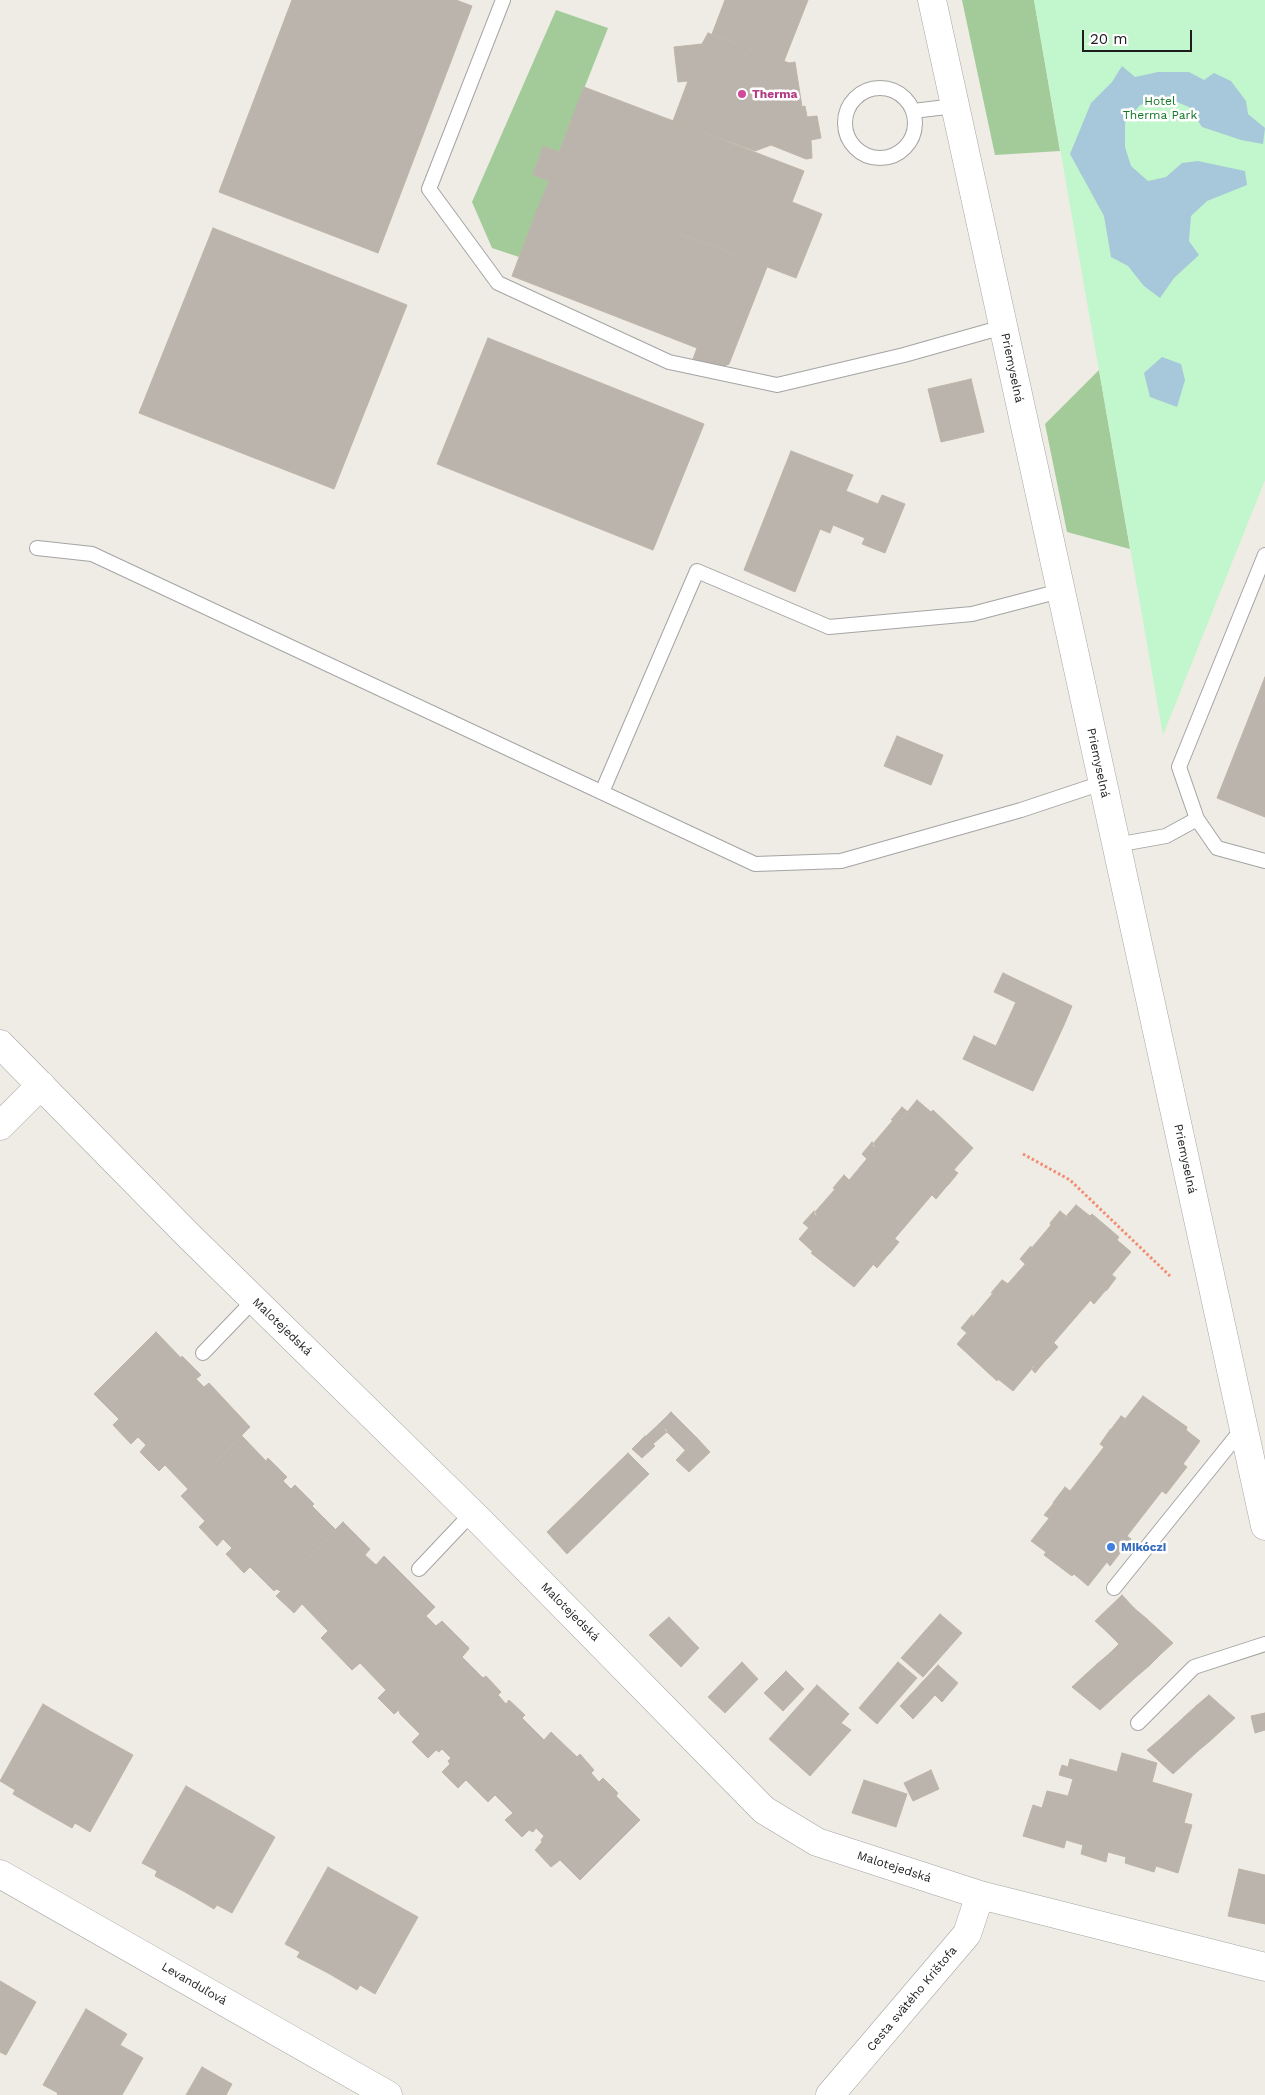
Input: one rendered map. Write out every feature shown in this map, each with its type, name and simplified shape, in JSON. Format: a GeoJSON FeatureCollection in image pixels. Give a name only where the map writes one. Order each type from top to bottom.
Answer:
{"type":"FeatureCollection","features":[{"type":"Feature","properties":{"kind":"street","name":"Priemyselná"},"geometry":{"type":"LineString","coordinates":[[932,0],[1265,1526]]}},
{"type":"Feature","properties":{"kind":"street","name":"Malotejedská"},"geometry":{"type":"LineString","coordinates":[[0,1044],[254,1300],[472,1513],[764,1810],[817,1842],[980,1895],[1265,1967]]}},
{"type":"Feature","properties":{"kind":"street"},"geometry":{"type":"LineString","coordinates":[[0,1126],[41,1085]]}},
{"type":"Feature","properties":{"kind":"street","name":"Levanduľová"},"geometry":{"type":"LineString","coordinates":[[0,1874],[387,2095]]}},
{"type":"Feature","properties":{"kind":"street","name":"Cesta svätého Krištofa"},"geometry":{"type":"LineString","coordinates":[[830,2095],[967,1934],[980,1895]]}},
{"type":"Feature","properties":{"kind":"lane"},"geometry":{"type":"LineString","coordinates":[[503,0],[429,189],[498,283],[669,362],[777,385],[904,355],[1003,327]]}},
{"type":"Feature","properties":{"kind":"lane"},"geometry":{"type":"LineString","coordinates":[[888,89],[907,102],[913,111],[914,133],[905,147],[891,157],[880,158],[864,154],[851,142],[846,132],[848,108],[856,98],[865,92],[888,89]]}},
{"type":"Feature","properties":{"kind":"lane"},"geometry":{"type":"LineString","coordinates":[[913,111],[955,106]]}},
{"type":"Feature","properties":{"kind":"lane"},"geometry":{"type":"LineString","coordinates":[[37,548],[92,554],[755,864],[841,861],[1021,810],[1102,783]]}},
{"type":"Feature","properties":{"kind":"lane"},"geometry":{"type":"LineString","coordinates":[[1265,555],[1179,767],[1197,819],[1217,848],[1265,861]]}},
{"type":"Feature","properties":{"kind":"lane"},"geometry":{"type":"LineString","coordinates":[[602,792],[697,571],[829,627],[972,614],[1060,591]]}},
{"type":"Feature","properties":{"kind":"lane"},"geometry":{"type":"LineString","coordinates":[[1116,844],[1166,836],[1197,819]]}},
{"type":"Feature","properties":{"kind":"lane"},"geometry":{"type":"LineString","coordinates":[[203,1353],[254,1300]]}},
{"type":"Feature","properties":{"kind":"lane"},"geometry":{"type":"LineString","coordinates":[[1114,1588],[1243,1427]]}},
{"type":"Feature","properties":{"kind":"lane"},"geometry":{"type":"LineString","coordinates":[[419,1569],[472,1513]]}},
{"type":"Feature","properties":{"kind":"lane"},"geometry":{"type":"LineString","coordinates":[[1138,1723],[1194,1667],[1265,1644]]}},
{"type":"Feature","properties":{"kind":"path"},"geometry":{"type":"LineString","coordinates":[[1023,1154],[1070,1180],[1170,1276]]}},
{"type":"Feature","properties":{"kind":"green space"},"geometry":{"type":"Polygon","coordinates":[[[962,0],[1034,0],[1060,151],[995,155],[962,0]]]}},
{"type":"Feature","properties":{"kind":"green space","name":"Hotel Therma Park"},"geometry":{"type":"Polygon","coordinates":[[[1034,0],[1265,0],[1265,480],[1163,735],[1034,0]]]}},
{"type":"Feature","properties":{"kind":"green space"},"geometry":{"type":"Polygon","coordinates":[[[556,10],[608,28],[559,152],[543,147],[533,175],[549,181],[519,257],[492,248],[472,202],[556,10]]]}},
{"type":"Feature","properties":{"kind":"green space"},"geometry":{"type":"Polygon","coordinates":[[[1099,370],[1130,549],[1067,532],[1045,424],[1099,370]]]}},
{"type":"Feature","properties":{"kind":"water"},"geometry":{"type":"Polygon","coordinates":[[[1122,66],[1135,77],[1158,72],[1189,72],[1204,80],[1214,73],[1231,81],[1246,101],[1248,114],[1265,128],[1263,144],[1241,140],[1202,127],[1189,107],[1167,98],[1140,105],[1125,123],[1125,147],[1131,166],[1148,181],[1166,177],[1182,163],[1198,161],[1245,171],[1247,185],[1207,201],[1191,216],[1189,241],[1199,255],[1174,278],[1160,298],[1144,286],[1128,266],[1111,257],[1104,216],[1070,154],[1091,103],[1112,82],[1122,66]]]}},
{"type":"Feature","properties":{"kind":"water"},"geometry":{"type":"Polygon","coordinates":[[[1162,357],[1181,364],[1185,380],[1177,407],[1150,397],[1144,373],[1162,357]]]}},
{"type":"Feature","properties":{"kind":"building"},"geometry":{"type":"Polygon","coordinates":[[[292,0],[456,0],[472,6],[378,253],[219,192],[292,0]]]}},
{"type":"Feature","properties":{"kind":"building"},"geometry":{"type":"Polygon","coordinates":[[[725,0],[808,0],[784,61],[712,34],[725,0]]]}},
{"type":"Feature","properties":{"kind":"building","name":"Therma"},"geometry":{"type":"Polygon","coordinates":[[[708,33],[789,63],[795,62],[802,107],[805,106],[807,117],[817,116],[821,138],[811,140],[812,158],[806,159],[771,145],[755,151],[673,121],[688,81],[678,82],[674,47],[702,44],[708,33]]]}},
{"type":"Feature","properties":{"kind":"building"},"geometry":{"type":"Polygon","coordinates":[[[584,87],[676,122],[640,218],[688,237],[678,263],[537,210],[549,181],[533,175],[543,146],[559,152],[584,87]]]}},
{"type":"Feature","properties":{"kind":"building"},"geometry":{"type":"Polygon","coordinates":[[[676,122],[804,171],[792,202],[822,214],[796,278],[640,218],[676,122]]]}},
{"type":"Feature","properties":{"kind":"building"},"geometry":{"type":"Polygon","coordinates":[[[537,210],[678,263],[688,237],[767,267],[729,364],[718,369],[693,359],[697,348],[512,276],[537,210]]]}},
{"type":"Feature","properties":{"kind":"building"},"geometry":{"type":"Polygon","coordinates":[[[213,228],[407,305],[334,489],[139,413],[213,228]]]}},
{"type":"Feature","properties":{"kind":"building"},"geometry":{"type":"Polygon","coordinates":[[[488,338],[704,424],[653,550],[437,464],[488,338]]]}},
{"type":"Feature","properties":{"kind":"building"},"geometry":{"type":"Polygon","coordinates":[[[971,379],[984,432],[941,442],[928,389],[971,379]]]}},
{"type":"Feature","properties":{"kind":"building"},"geometry":{"type":"Polygon","coordinates":[[[791,451],[853,475],[846,491],[878,504],[882,495],[905,504],[885,553],[862,544],[865,538],[833,525],[830,533],[820,529],[795,592],[744,570],[791,451]]]}},
{"type":"Feature","properties":{"kind":"building"},"geometry":{"type":"Polygon","coordinates":[[[1265,677],[1265,817],[1217,798],[1265,677]]]}},
{"type":"Feature","properties":{"kind":"building"},"geometry":{"type":"Polygon","coordinates":[[[897,736],[943,755],[931,785],[884,766],[897,736]]]}},
{"type":"Feature","properties":{"kind":"building"},"geometry":{"type":"Polygon","coordinates":[[[1003,973],[1072,1006],[1064,1025],[994,992],[1003,973]]]}},
{"type":"Feature","properties":{"kind":"building"},"geometry":{"type":"Polygon","coordinates":[[[1016,1002],[1064,1025],[1044,1068],[996,1046],[1016,1002]]]}},
{"type":"Feature","properties":{"kind":"building"},"geometry":{"type":"Polygon","coordinates":[[[974,1036],[1044,1068],[1033,1091],[963,1059],[974,1036]]]}},
{"type":"Feature","properties":{"kind":"building"},"geometry":{"type":"Polygon","coordinates":[[[917,1100],[931,1112],[933,1110],[973,1148],[944,1181],[949,1184],[946,1187],[942,1183],[885,1250],[890,1253],[887,1256],[883,1253],[854,1287],[811,1253],[813,1252],[799,1239],[818,1217],[815,1212],[836,1188],[840,1191],[876,1148],[872,1145],[894,1119],[899,1122],[917,1100]]]}},
{"type":"Feature","properties":{"kind":"building"},"geometry":{"type":"Polygon","coordinates":[[[902,1107],[908,1112],[899,1122],[894,1119],[891,1120],[902,1107]]]}},
{"type":"Feature","properties":{"kind":"building"},"geometry":{"type":"Polygon","coordinates":[[[872,1142],[876,1148],[867,1159],[862,1154],[872,1142]]]}},
{"type":"Feature","properties":{"kind":"building"},"geometry":{"type":"Polygon","coordinates":[[[954,1170],[958,1173],[949,1184],[944,1181],[954,1170]]]}},
{"type":"Feature","properties":{"kind":"building"},"geometry":{"type":"Polygon","coordinates":[[[844,1175],[849,1180],[840,1191],[836,1188],[834,1189],[833,1188],[844,1175]]]}},
{"type":"Feature","properties":{"kind":"building"},"geometry":{"type":"Polygon","coordinates":[[[942,1183],[946,1187],[936,1199],[932,1195],[942,1183]]]}},
{"type":"Feature","properties":{"kind":"building"},"geometry":{"type":"Polygon","coordinates":[[[1076,1205],[1090,1216],[1092,1214],[1119,1237],[1117,1240],[1131,1252],[1103,1285],[1107,1290],[1105,1291],[1101,1288],[1043,1355],[1048,1358],[1045,1361],[1041,1358],[1013,1391],[998,1379],[997,1381],[957,1344],[977,1321],[972,1318],[994,1292],[998,1295],[1035,1253],[1030,1250],[1051,1225],[1057,1227],[1076,1205]]]}},
{"type":"Feature","properties":{"kind":"building"},"geometry":{"type":"Polygon","coordinates":[[[814,1211],[814,1214],[818,1217],[809,1228],[803,1223],[814,1211]]]}},
{"type":"Feature","properties":{"kind":"building"},"geometry":{"type":"Polygon","coordinates":[[[1060,1211],[1066,1216],[1057,1227],[1051,1225],[1050,1223],[1060,1211]]]}},
{"type":"Feature","properties":{"kind":"building"},"geometry":{"type":"Polygon","coordinates":[[[895,1239],[899,1242],[890,1253],[885,1250],[895,1239]]]}},
{"type":"Feature","properties":{"kind":"building"},"geometry":{"type":"Polygon","coordinates":[[[1032,1247],[1030,1250],[1035,1253],[1025,1264],[1020,1259],[1032,1247]]]}},
{"type":"Feature","properties":{"kind":"building"},"geometry":{"type":"Polygon","coordinates":[[[883,1253],[887,1256],[877,1268],[873,1264],[883,1253]]]}},
{"type":"Feature","properties":{"kind":"building"},"geometry":{"type":"Polygon","coordinates":[[[1112,1275],[1116,1278],[1107,1290],[1103,1285],[1112,1275]]]}},
{"type":"Feature","properties":{"kind":"building"},"geometry":{"type":"Polygon","coordinates":[[[1002,1280],[1008,1284],[998,1295],[994,1292],[991,1293],[1002,1280]]]}},
{"type":"Feature","properties":{"kind":"building"},"geometry":{"type":"Polygon","coordinates":[[[1101,1288],[1105,1291],[1094,1304],[1090,1300],[1101,1288]]]}},
{"type":"Feature","properties":{"kind":"building"},"geometry":{"type":"Polygon","coordinates":[[[972,1315],[972,1318],[977,1321],[967,1333],[961,1328],[972,1315]]]}},
{"type":"Feature","properties":{"kind":"building"},"geometry":{"type":"Polygon","coordinates":[[[156,1332],[181,1358],[182,1356],[201,1375],[196,1379],[204,1387],[209,1383],[250,1427],[188,1489],[165,1465],[159,1471],[140,1452],[146,1445],[138,1437],[131,1444],[113,1425],[119,1419],[94,1394],[156,1332]]]}},
{"type":"Feature","properties":{"kind":"building"},"geometry":{"type":"Polygon","coordinates":[[[1054,1343],[1058,1347],[1048,1358],[1043,1355],[1054,1343]]]}},
{"type":"Feature","properties":{"kind":"building"},"geometry":{"type":"Polygon","coordinates":[[[1041,1358],[1045,1361],[1035,1373],[1031,1368],[1041,1358]]]}},
{"type":"Feature","properties":{"kind":"building"},"geometry":{"type":"Polygon","coordinates":[[[1143,1396],[1187,1427],[1186,1430],[1200,1441],[1183,1464],[1187,1467],[1166,1494],[1162,1491],[1127,1536],[1131,1539],[1110,1566],[1107,1562],[1088,1586],[1074,1574],[1072,1576],[1044,1555],[1046,1552],[1031,1541],[1058,1507],[1053,1503],[1055,1500],[1060,1504],[1114,1434],[1110,1430],[1112,1428],[1116,1431],[1143,1396]]]}},
{"type":"Feature","properties":{"kind":"building"},"geometry":{"type":"Polygon","coordinates":[[[671,1412],[697,1438],[685,1450],[659,1424],[671,1412]]]}},
{"type":"Feature","properties":{"kind":"building"},"geometry":{"type":"Polygon","coordinates":[[[1121,1416],[1126,1419],[1116,1431],[1112,1428],[1121,1416]]]}},
{"type":"Feature","properties":{"kind":"building"},"geometry":{"type":"Polygon","coordinates":[[[659,1424],[668,1431],[653,1444],[645,1437],[659,1424]]]}},
{"type":"Feature","properties":{"kind":"building"},"geometry":{"type":"Polygon","coordinates":[[[1110,1430],[1114,1434],[1104,1447],[1100,1444],[1110,1430]]]}},
{"type":"Feature","properties":{"kind":"building"},"geometry":{"type":"Polygon","coordinates":[[[242,1436],[266,1461],[268,1458],[287,1477],[283,1481],[291,1489],[295,1485],[314,1504],[312,1506],[336,1530],[274,1591],[250,1567],[244,1573],[226,1554],[232,1548],[223,1539],[217,1546],[199,1527],[205,1521],[181,1496],[242,1436]]]}},
{"type":"Feature","properties":{"kind":"building"},"geometry":{"type":"Polygon","coordinates":[[[645,1436],[655,1446],[642,1458],[632,1449],[645,1436]]]}},
{"type":"Feature","properties":{"kind":"building"},"geometry":{"type":"Polygon","coordinates":[[[697,1438],[710,1452],[689,1472],[676,1460],[697,1438]]]}},
{"type":"Feature","properties":{"kind":"building"},"geometry":{"type":"Polygon","coordinates":[[[628,1453],[649,1474],[567,1554],[547,1532],[628,1453]]]}},
{"type":"Feature","properties":{"kind":"building"},"geometry":{"type":"Polygon","coordinates":[[[1065,1487],[1070,1491],[1060,1504],[1055,1500],[1065,1487]]]}},
{"type":"Feature","properties":{"kind":"building"},"geometry":{"type":"Polygon","coordinates":[[[1053,1504],[1058,1507],[1049,1518],[1044,1515],[1053,1504]]]}},
{"type":"Feature","properties":{"kind":"building"},"geometry":{"type":"Polygon","coordinates":[[[343,1522],[370,1549],[365,1555],[376,1565],[384,1556],[435,1607],[426,1616],[436,1626],[442,1621],[468,1647],[400,1714],[399,1710],[394,1714],[378,1698],[386,1690],[360,1663],[352,1670],[321,1638],[328,1631],[302,1604],[294,1613],[276,1596],[281,1591],[276,1589],[343,1522]]]}},
{"type":"Feature","properties":{"kind":"building"},"geometry":{"type":"Polygon","coordinates":[[[1122,1595],[1134,1608],[1107,1632],[1095,1621],[1122,1595]]]}},
{"type":"Feature","properties":{"kind":"building"},"geometry":{"type":"Polygon","coordinates":[[[1134,1608],[1147,1619],[1119,1644],[1107,1632],[1134,1608]]]}},
{"type":"Feature","properties":{"kind":"building"},"geometry":{"type":"Polygon","coordinates":[[[940,1614],[962,1633],[923,1677],[901,1658],[940,1614]]]}},
{"type":"Feature","properties":{"kind":"building"},"geometry":{"type":"Polygon","coordinates":[[[669,1617],[699,1648],[681,1667],[649,1635],[669,1617]]]}},
{"type":"Feature","properties":{"kind":"building"},"geometry":{"type":"Polygon","coordinates":[[[1147,1619],[1173,1643],[1161,1654],[1135,1630],[1147,1619]]]}},
{"type":"Feature","properties":{"kind":"building"},"geometry":{"type":"Polygon","coordinates":[[[1135,1630],[1161,1654],[1149,1666],[1122,1641],[1135,1630]]]}},
{"type":"Feature","properties":{"kind":"building"},"geometry":{"type":"Polygon","coordinates":[[[1122,1641],[1149,1666],[1136,1677],[1110,1653],[1122,1641]]]}},
{"type":"Feature","properties":{"kind":"building"},"geometry":{"type":"Polygon","coordinates":[[[468,1647],[469,1649],[462,1657],[483,1678],[486,1676],[501,1692],[498,1695],[506,1704],[509,1700],[525,1715],[522,1718],[544,1740],[551,1732],[553,1734],[486,1800],[466,1780],[458,1788],[442,1772],[450,1764],[448,1761],[451,1758],[442,1749],[439,1752],[436,1750],[428,1758],[412,1742],[420,1734],[400,1714],[468,1647]]]}},
{"type":"Feature","properties":{"kind":"building"},"geometry":{"type":"Polygon","coordinates":[[[1110,1653],[1136,1677],[1124,1688],[1097,1664],[1110,1653]]]}},
{"type":"Feature","properties":{"kind":"building"},"geometry":{"type":"Polygon","coordinates":[[[742,1662],[758,1679],[725,1713],[708,1697],[742,1662]]]}},
{"type":"Feature","properties":{"kind":"building"},"geometry":{"type":"Polygon","coordinates":[[[898,1662],[917,1678],[877,1724],[859,1708],[898,1662]]]}},
{"type":"Feature","properties":{"kind":"building"},"geometry":{"type":"Polygon","coordinates":[[[1097,1664],[1124,1688],[1112,1699],[1085,1675],[1097,1664]]]}},
{"type":"Feature","properties":{"kind":"building"},"geometry":{"type":"Polygon","coordinates":[[[938,1665],[958,1683],[942,1702],[935,1695],[913,1719],[900,1706],[938,1665]]]}},
{"type":"Feature","properties":{"kind":"building"},"geometry":{"type":"Polygon","coordinates":[[[786,1671],[804,1689],[783,1711],[764,1693],[786,1671]]]}},
{"type":"Feature","properties":{"kind":"building"},"geometry":{"type":"Polygon","coordinates":[[[1085,1675],[1112,1699],[1100,1710],[1072,1687],[1085,1675]]]}},
{"type":"Feature","properties":{"kind":"building"},"geometry":{"type":"Polygon","coordinates":[[[817,1685],[849,1714],[841,1723],[851,1730],[810,1776],[769,1739],[817,1685]]]}},
{"type":"Feature","properties":{"kind":"building"},"geometry":{"type":"Polygon","coordinates":[[[1209,1695],[1235,1718],[1222,1730],[1196,1706],[1209,1695]]]}},
{"type":"Feature","properties":{"kind":"building"},"geometry":{"type":"Polygon","coordinates":[[[43,1704],[88,1730],[42,1811],[13,1794],[15,1790],[0,1781],[43,1704]]]}},
{"type":"Feature","properties":{"kind":"building"},"geometry":{"type":"Polygon","coordinates":[[[1196,1706],[1222,1730],[1210,1741],[1184,1717],[1196,1706]]]}},
{"type":"Feature","properties":{"kind":"building"},"geometry":{"type":"Polygon","coordinates":[[[1265,1713],[1265,1730],[1255,1733],[1251,1716],[1265,1713]]]}},
{"type":"Feature","properties":{"kind":"building"},"geometry":{"type":"Polygon","coordinates":[[[1184,1717],[1210,1741],[1198,1751],[1171,1729],[1184,1717]]]}},
{"type":"Feature","properties":{"kind":"building"},"geometry":{"type":"Polygon","coordinates":[[[1171,1729],[1198,1751],[1185,1763],[1159,1740],[1171,1729]]]}},
{"type":"Feature","properties":{"kind":"building"},"geometry":{"type":"Polygon","coordinates":[[[88,1730],[133,1755],[90,1832],[75,1823],[72,1828],[42,1811],[88,1730]]]}},
{"type":"Feature","properties":{"kind":"building"},"geometry":{"type":"Polygon","coordinates":[[[553,1734],[577,1757],[580,1754],[594,1770],[591,1773],[599,1782],[603,1778],[618,1793],[616,1796],[640,1820],[580,1880],[560,1860],[551,1867],[535,1850],[542,1842],[541,1840],[544,1836],[536,1828],[533,1832],[529,1830],[522,1837],[505,1820],[513,1813],[495,1795],[488,1802],[486,1800],[553,1734]]]}},
{"type":"Feature","properties":{"kind":"building"},"geometry":{"type":"Polygon","coordinates":[[[1159,1740],[1185,1763],[1173,1774],[1147,1750],[1159,1740]]]}},
{"type":"Feature","properties":{"kind":"building"},"geometry":{"type":"Polygon","coordinates":[[[1122,1753],[1157,1763],[1152,1782],[1192,1794],[1184,1823],[1192,1825],[1178,1873],[1156,1866],[1154,1872],[1125,1863],[1126,1857],[1108,1852],[1106,1862],[1081,1854],[1083,1845],[1066,1840],[1064,1848],[1023,1836],[1033,1805],[1042,1808],[1047,1791],[1068,1796],[1073,1779],[1059,1775],[1062,1765],[1068,1767],[1070,1759],[1117,1772],[1122,1753]]]}},
{"type":"Feature","properties":{"kind":"building"},"geometry":{"type":"Polygon","coordinates":[[[931,1770],[939,1789],[913,1801],[904,1783],[931,1770]]]}},
{"type":"Feature","properties":{"kind":"building"},"geometry":{"type":"Polygon","coordinates":[[[864,1780],[907,1794],[896,1827],[852,1813],[864,1780]]]}},
{"type":"Feature","properties":{"kind":"building"},"geometry":{"type":"Polygon","coordinates":[[[186,1786],[230,1811],[185,1892],[155,1876],[157,1871],[142,1863],[186,1786]]]}},
{"type":"Feature","properties":{"kind":"building"},"geometry":{"type":"Polygon","coordinates":[[[230,1811],[275,1837],[232,1913],[217,1905],[214,1909],[185,1892],[230,1811]]]}},
{"type":"Feature","properties":{"kind":"building"},"geometry":{"type":"Polygon","coordinates":[[[328,1867],[373,1892],[328,1973],[297,1957],[300,1952],[285,1944],[328,1867]]]}},
{"type":"Feature","properties":{"kind":"building"},"geometry":{"type":"Polygon","coordinates":[[[1239,1869],[1265,1875],[1265,1924],[1228,1916],[1239,1869]]]}},
{"type":"Feature","properties":{"kind":"building"},"geometry":{"type":"Polygon","coordinates":[[[373,1892],[418,1917],[375,1994],[360,1985],[357,1990],[328,1973],[373,1892]]]}},
{"type":"Feature","properties":{"kind":"building"},"geometry":{"type":"Polygon","coordinates":[[[0,1981],[36,2002],[6,2055],[0,2052],[0,1981]]]}},
{"type":"Feature","properties":{"kind":"building"},"geometry":{"type":"Polygon","coordinates":[[[86,2009],[127,2034],[120,2045],[143,2058],[122,2095],[57,2095],[58,2093],[43,2085],[86,2009]]]}},
{"type":"Feature","properties":{"kind":"building"},"geometry":{"type":"Polygon","coordinates":[[[202,2067],[232,2084],[226,2095],[186,2095],[202,2067]]]}},
{"type":"Feature","properties":{"kind":"place","name":"Therma"},"geometry":{"type":"Point","coordinates":[742,94]}},
{"type":"Feature","properties":{"kind":"place","name":"Mikóczi"},"geometry":{"type":"Point","coordinates":[1111,1547]}}]}
